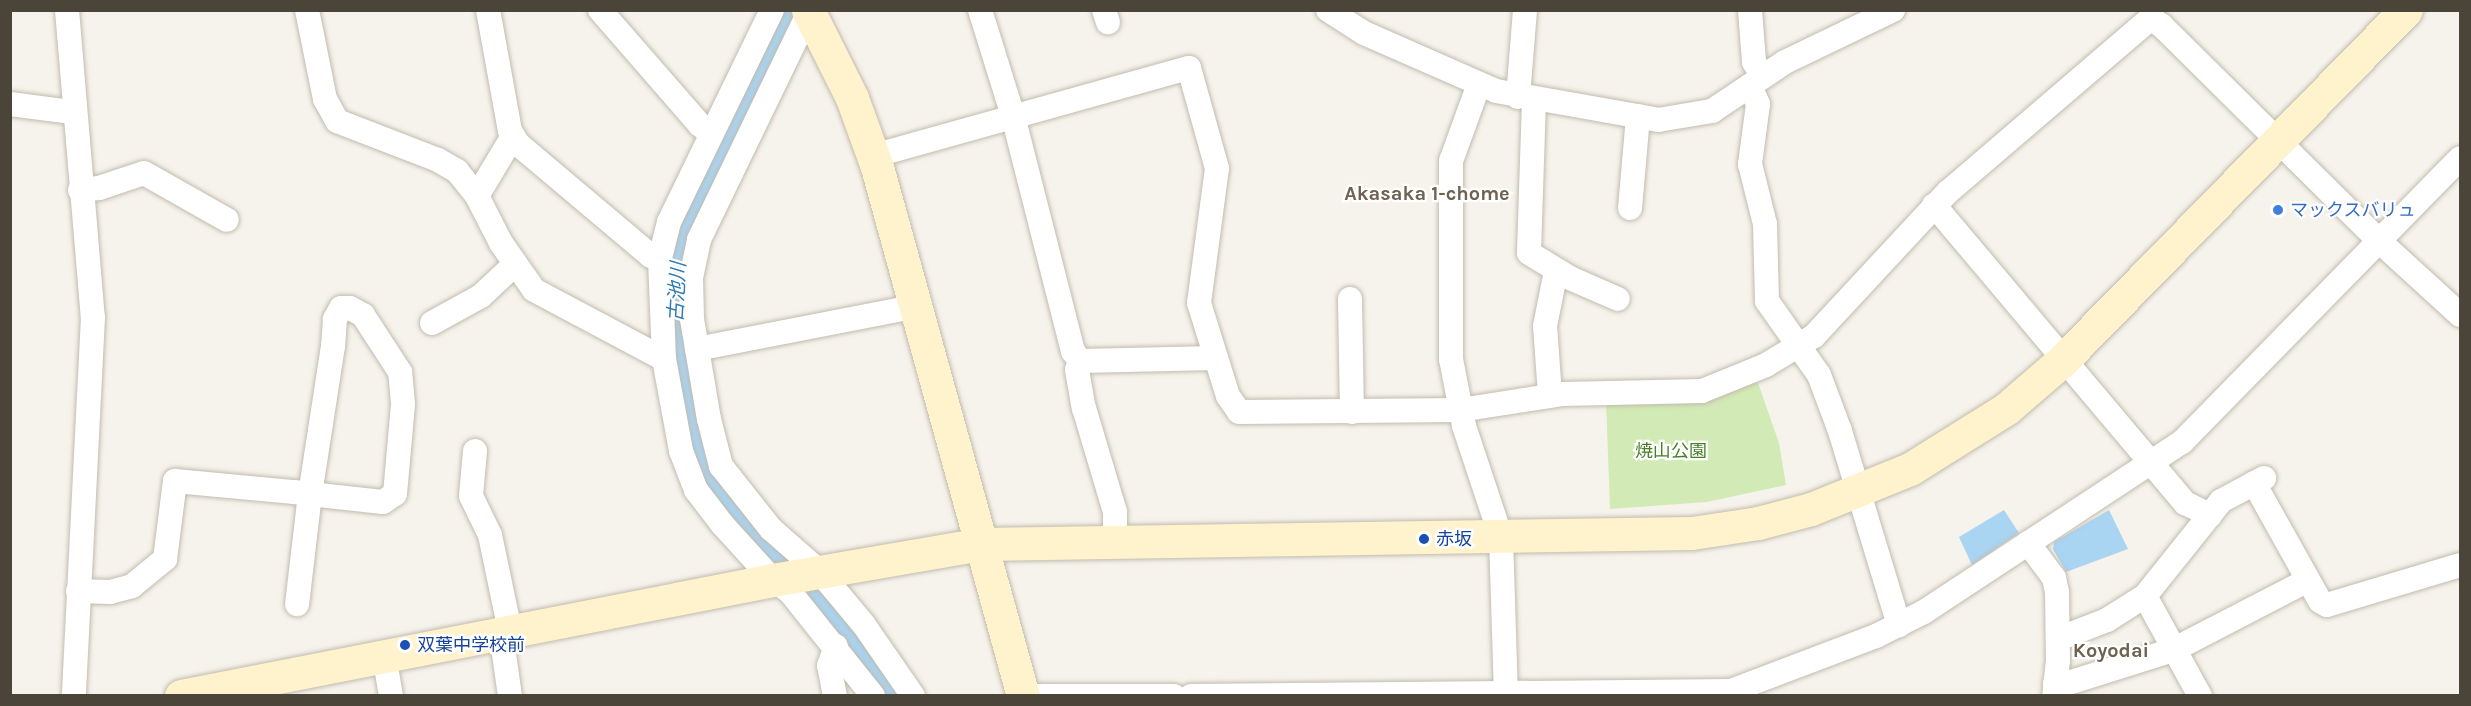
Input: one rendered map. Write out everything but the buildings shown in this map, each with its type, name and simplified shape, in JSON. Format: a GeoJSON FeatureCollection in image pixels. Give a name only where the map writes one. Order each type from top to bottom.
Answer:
{"type":"FeatureCollection","features":[{"type":"Feature","properties":{"kind":"street"},"geometry":{"type":"LineString","coordinates":[[67,10],[72,112],[93,317],[74,696]]}},
{"type":"Feature","properties":{"kind":"street"},"geometry":{"type":"LineString","coordinates":[[307,10],[325,99],[337,121],[438,160],[457,171],[477,196],[514,265],[534,290],[664,359]]}},
{"type":"Feature","properties":{"kind":"street"},"geometry":{"type":"LineString","coordinates":[[488,10],[513,136],[518,144],[633,241],[660,259]]}},
{"type":"Feature","properties":{"kind":"street"},"geometry":{"type":"LineString","coordinates":[[600,10],[700,125],[730,168]]}},
{"type":"Feature","properties":{"kind":"street"},"geometry":{"type":"LineString","coordinates":[[772,10],[710,142],[669,222],[660,259],[664,359],[681,451],[696,490],[773,580],[790,592],[836,646],[873,696]]}},
{"type":"Feature","properties":{"kind":"street"},"geometry":{"type":"LineString","coordinates":[[980,10],[1013,116],[1072,351],[1080,361]]}},
{"type":"Feature","properties":{"kind":"street"},"geometry":{"type":"LineString","coordinates":[[1328,10],[1364,33],[1479,84],[1526,99],[1658,120],[1704,114],[1756,81],[1893,10]]}},
{"type":"Feature","properties":{"kind":"street"},"geometry":{"type":"LineString","coordinates":[[1750,10],[1758,104],[1750,164],[1765,224],[1767,301],[1818,375],[1859,492],[1899,625]]}},
{"type":"Feature","properties":{"kind":"street"},"geometry":{"type":"LineString","coordinates":[[181,696],[819,571],[981,544],[1115,540],[1692,533],[1758,523],[1859,492],[1953,446],[2006,409],[2063,360],[2406,10]]}},
{"type":"Feature","properties":{"kind":"street"},"geometry":{"type":"LineString","coordinates":[[809,11],[852,98],[873,156],[1023,696]]}},
{"type":"Feature","properties":{"kind":"street"},"geometry":{"type":"LineString","coordinates":[[809,11],[730,168],[702,231],[691,278],[697,349],[721,466],[771,528],[819,571],[864,625],[913,696]]}},
{"type":"Feature","properties":{"kind":"street"},"geometry":{"type":"LineString","coordinates":[[1526,12],[1526,99],[1532,191],[1526,240],[1529,253],[1556,271],[1618,299]]}},
{"type":"Feature","properties":{"kind":"street"},"geometry":{"type":"LineString","coordinates":[[873,156],[1189,68],[1216,156],[1198,291],[1228,396],[1239,412],[1460,410],[1551,395],[1702,391],[1798,349],[1814,336],[1934,205],[2151,15],[2378,240],[2460,315]]}},
{"type":"Feature","properties":{"kind":"street"},"geometry":{"type":"LineString","coordinates":[[1479,84],[1451,161],[1451,359],[1460,410],[1501,537],[1506,692]]}},
{"type":"Feature","properties":{"kind":"street"},"geometry":{"type":"LineString","coordinates":[[10,104],[72,112]]}},
{"type":"Feature","properties":{"kind":"street"},"geometry":{"type":"LineString","coordinates":[[1630,208],[1638,116]]}},
{"type":"Feature","properties":{"kind":"street"},"geometry":{"type":"LineString","coordinates":[[477,196],[513,136]]}},
{"type":"Feature","properties":{"kind":"street"},"geometry":{"type":"LineString","coordinates":[[1191,696],[1506,692],[1731,694],[1899,625],[2153,464],[2182,442],[2460,158]]}},
{"type":"Feature","properties":{"kind":"street"},"geometry":{"type":"LineString","coordinates":[[80,189],[99,188],[144,173],[227,220]]}},
{"type":"Feature","properties":{"kind":"street"},"geometry":{"type":"LineString","coordinates":[[1934,205],[2185,503],[2210,515]]}},
{"type":"Feature","properties":{"kind":"street"},"geometry":{"type":"LineString","coordinates":[[432,323],[481,296],[514,265]]}},
{"type":"Feature","properties":{"kind":"street"},"geometry":{"type":"LineString","coordinates":[[1551,395],[1545,326],[1556,271]]}},
{"type":"Feature","properties":{"kind":"street"},"geometry":{"type":"LineString","coordinates":[[1350,298],[1352,412]]}},
{"type":"Feature","properties":{"kind":"street"},"geometry":{"type":"LineString","coordinates":[[697,349],[914,307]]}},
{"type":"Feature","properties":{"kind":"street"},"geometry":{"type":"LineString","coordinates":[[78,591],[110,592],[132,586],[165,559],[175,481],[310,494],[383,502],[395,494],[403,404],[400,372],[363,315],[350,308],[341,308],[335,319],[310,494],[297,604]]}},
{"type":"Feature","properties":{"kind":"street"},"geometry":{"type":"LineString","coordinates":[[1080,361],[1216,358]]}},
{"type":"Feature","properties":{"kind":"street"},"geometry":{"type":"LineString","coordinates":[[1080,361],[1077,370],[1084,408],[1115,512],[1115,540]]}},
{"type":"Feature","properties":{"kind":"street"},"geometry":{"type":"LineString","coordinates":[[475,451],[471,496],[490,535],[506,632],[510,696]]}},
{"type":"Feature","properties":{"kind":"street"},"geometry":{"type":"LineString","coordinates":[[2058,639],[2107,620],[2145,596],[2221,501],[2259,481],[2308,580],[2320,601],[2327,605],[2460,565]]}},
{"type":"Feature","properties":{"kind":"street"},"geometry":{"type":"LineString","coordinates":[[2028,543],[2054,578],[2058,639],[2054,689],[2173,650],[2308,580]]}},
{"type":"Feature","properties":{"kind":"street"},"geometry":{"type":"LineString","coordinates":[[2145,596],[2200,696]]}},
{"type":"Feature","properties":{"kind":"street"},"geometry":{"type":"LineString","coordinates":[[836,646],[829,666],[836,696]]}},
{"type":"Feature","properties":{"kind":"street"},"geometry":{"type":"LineString","coordinates":[[384,655],[390,696]]}},
{"type":"Feature","properties":{"kind":"street"},"geometry":{"type":"LineString","coordinates":[[1030,696],[1174,696]]}},
{"type":"Feature","properties":{"kind":"green space","name":"焼山公園"},"geometry":{"type":"Polygon","coordinates":[[[1756,377],[1779,443],[1786,485],[1707,502],[1610,509],[1606,400],[1756,377]]]}},
{"type":"Feature","properties":{"kind":"water"},"geometry":{"type":"Polygon","coordinates":[[[2004,510],[2019,533],[1972,565],[1959,537],[2004,510]]]}},
{"type":"Feature","properties":{"kind":"water"},"geometry":{"type":"Polygon","coordinates":[[[2109,510],[2128,549],[2066,572],[2053,549],[2054,542],[2109,510]]]}},
{"type":"Feature","properties":{"kind":"waterway","name":"古池川"},"geometry":{"type":"LineString","coordinates":[[777,553],[731,509],[691,432],[675,344],[675,272],[685,227],[786,24]]}},
{"type":"Feature","properties":{"kind":"waterway","name":"古池川"},"geometry":{"type":"LineString","coordinates":[[823,604],[882,696]]}},
{"type":"Feature","properties":{"kind":"place","name":"マックスバリュ"},"geometry":{"type":"Point","coordinates":[2278,210]}},
{"type":"Feature","properties":{"kind":"place","name":"赤坂"},"geometry":{"type":"Point","coordinates":[1424,539]}},
{"type":"Feature","properties":{"kind":"place","name":"双葉中学校前"},"geometry":{"type":"Point","coordinates":[405,645]}},
{"type":"Feature","properties":{"kind":"district","name":"Akasaka 1-chome"},"geometry":{"type":"Point","coordinates":[1427,193]}},
{"type":"Feature","properties":{"kind":"district","name":"Koyodai"},"geometry":{"type":"Point","coordinates":[2111,650]}}]}
